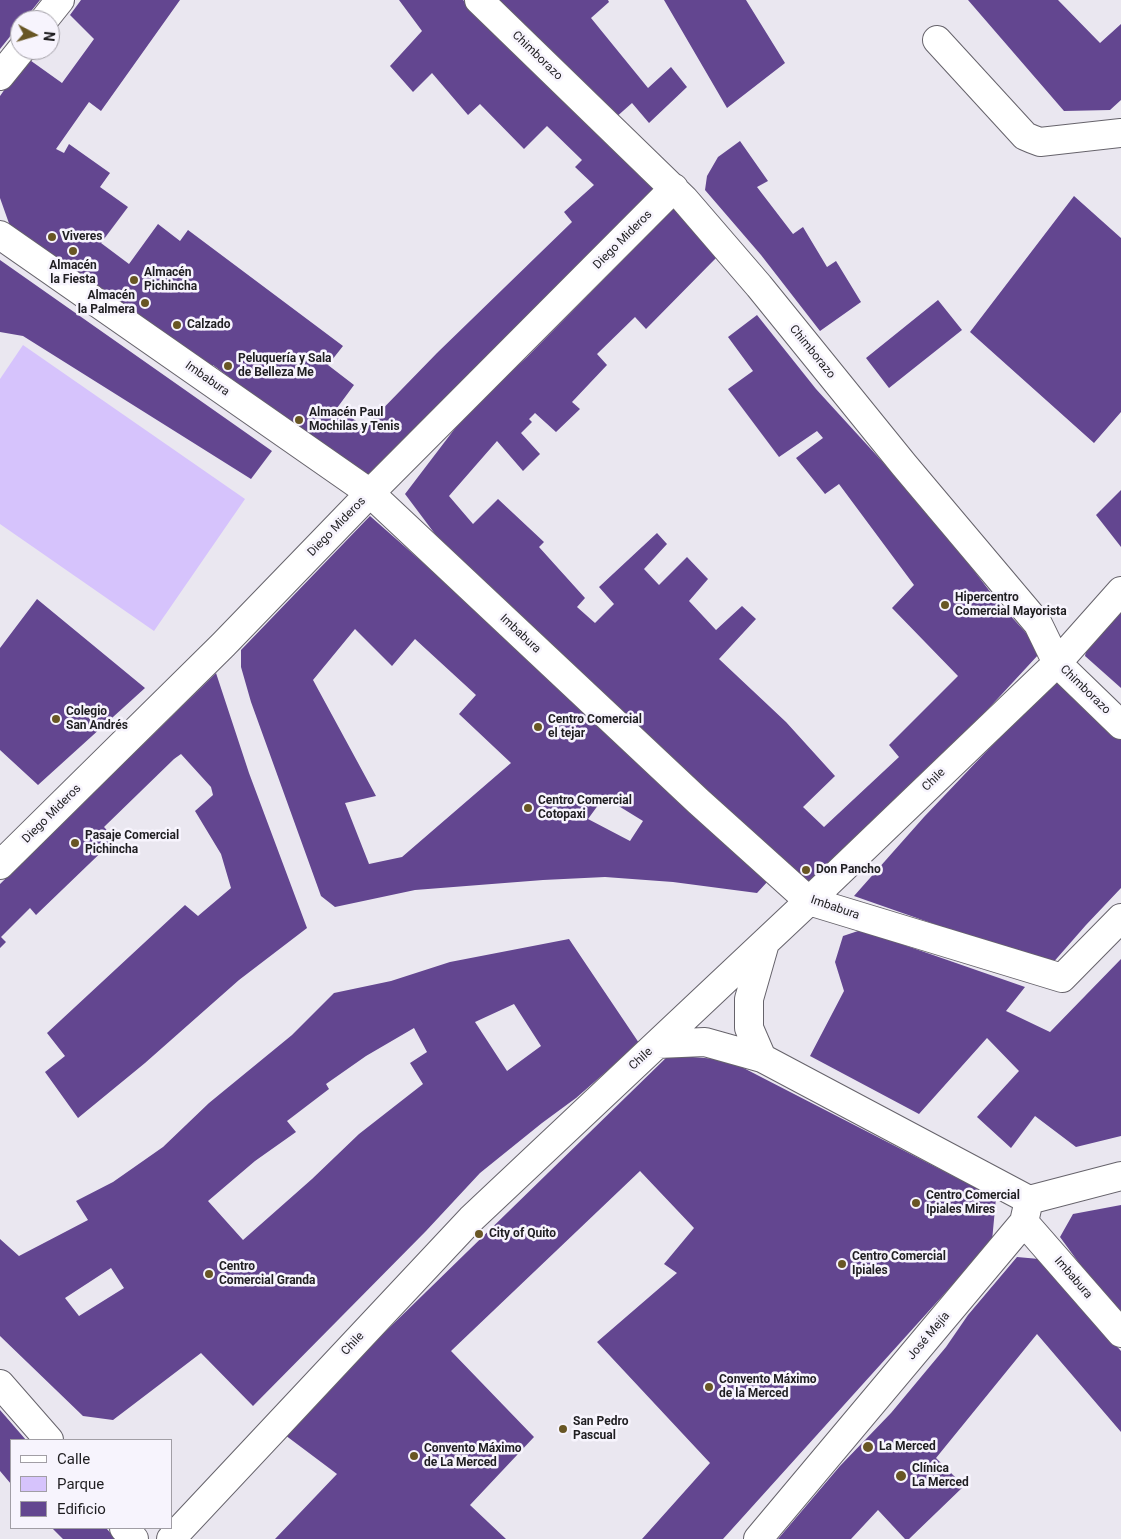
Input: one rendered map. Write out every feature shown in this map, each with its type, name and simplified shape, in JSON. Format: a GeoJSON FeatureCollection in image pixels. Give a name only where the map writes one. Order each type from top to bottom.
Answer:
{"type":"FeatureCollection","features":[{"type":"Feature","properties":{"kind":"street"},"geometry":{"type":"LineString","coordinates":[[52,10],[60,0]]}},
{"type":"Feature","properties":{"kind":"street","name":"Chimborazo"},"geometry":{"type":"LineString","coordinates":[[479,0],[674,188],[758,286],[904,465],[1038,624],[1057,663],[1121,725]]}},
{"type":"Feature","properties":{"kind":"street"},"geometry":{"type":"LineString","coordinates":[[937,40],[1025,136],[1040,142],[1121,133]]}},
{"type":"Feature","properties":{"kind":"street"},"geometry":{"type":"LineString","coordinates":[[0,76],[13,60]]}},
{"type":"Feature","properties":{"kind":"street","name":"Diego Mideros"},"geometry":{"type":"LineString","coordinates":[[0,865],[223,646],[370,493],[674,188]]}},
{"type":"Feature","properties":{"kind":"street","name":"Imbabura"},"geometry":{"type":"LineString","coordinates":[[0,235],[370,493],[698,802],[809,901],[1062,978],[1121,918]]}},
{"type":"Feature","properties":{"kind":"street","name":"Chile"},"geometry":{"type":"LineString","coordinates":[[171,1539],[470,1219],[809,901],[1057,663],[1121,591]]}},
{"type":"Feature","properties":{"kind":"street"},"geometry":{"type":"LineString","coordinates":[[762,1058],[748,1028],[749,999],[764,943]]}},
{"type":"Feature","properties":{"kind":"street","name":"Imbabura"},"geometry":{"type":"LineString","coordinates":[[657,1044],[705,1042],[762,1058],[1027,1211],[1121,1333]]}},
{"type":"Feature","properties":{"kind":"street"},"geometry":{"type":"LineString","coordinates":[[1027,1211],[1121,1176]]}},
{"type":"Feature","properties":{"kind":"street","name":"José Mejía"},"geometry":{"type":"LineString","coordinates":[[758,1539],[1027,1211]]}},
{"type":"Feature","properties":{"kind":"street"},"geometry":{"type":"LineString","coordinates":[[0,1384],[48,1439]]}},
{"type":"Feature","properties":{"kind":"street"},"geometry":{"type":"LineString","coordinates":[[125,1529],[134,1539]]}},
{"type":"Feature","properties":{"kind":"green space"},"geometry":{"type":"Polygon","coordinates":[[[23,345],[245,499],[154,631],[0,524],[0,379],[23,345]]]}},
{"type":"Feature","properties":{"kind":"building"},"geometry":{"type":"Polygon","coordinates":[[[0,0],[40,0],[32,10],[10,10],[10,36],[0,49],[0,0]]]}},
{"type":"Feature","properties":{"kind":"building"},"geometry":{"type":"Polygon","coordinates":[[[81,0],[180,0],[101,111],[89,102],[56,149],[64,153],[69,144],[110,173],[100,187],[128,207],[101,243],[129,264],[158,224],[180,241],[188,230],[343,346],[328,365],[354,385],[337,408],[365,427],[437,353],[572,222],[564,212],[594,185],[575,167],[582,160],[547,126],[524,149],[480,104],[468,115],[432,73],[413,92],[390,66],[422,31],[399,0],[463,0],[659,191],[371,483],[213,365],[208,372],[11,229],[0,198],[0,96],[26,60],[30,60],[62,83],[94,39],[70,15],[81,0]]]}},
{"type":"Feature","properties":{"kind":"building"},"geometry":{"type":"Polygon","coordinates":[[[496,0],[608,0],[609,2],[591,18],[648,88],[671,67],[687,87],[649,123],[632,103],[614,119],[496,0]]]}},
{"type":"Feature","properties":{"kind":"building"},"geometry":{"type":"Polygon","coordinates":[[[664,0],[746,0],[785,63],[727,108],[664,0]]]}},
{"type":"Feature","properties":{"kind":"building"},"geometry":{"type":"Polygon","coordinates":[[[968,0],[1058,0],[1100,43],[1121,24],[1121,100],[1110,110],[1064,111],[968,0]]]}},
{"type":"Feature","properties":{"kind":"building"},"geometry":{"type":"Polygon","coordinates":[[[740,141],[768,181],[757,187],[793,234],[803,227],[827,267],[836,261],[861,302],[820,331],[761,255],[705,190],[707,176],[718,157],[740,141]]]}},
{"type":"Feature","properties":{"kind":"building"},"geometry":{"type":"Polygon","coordinates":[[[1074,196],[1121,238],[1121,412],[1094,443],[970,332],[1074,196]]]}},
{"type":"Feature","properties":{"kind":"building"},"geometry":{"type":"Polygon","coordinates":[[[674,208],[717,257],[646,329],[635,317],[597,354],[607,365],[572,402],[580,409],[556,432],[535,413],[529,419],[532,422],[521,433],[540,454],[523,471],[497,441],[449,496],[473,524],[498,499],[544,542],[539,547],[585,598],[577,607],[595,623],[614,604],[599,587],[657,533],[667,544],[644,569],[659,585],[687,557],[708,579],[689,601],[716,630],[742,606],[756,619],[719,659],[786,722],[835,776],[803,807],[824,827],[899,757],[889,745],[958,676],[892,608],[914,585],[839,484],[825,494],[796,458],[823,438],[817,431],[779,457],[728,389],[753,371],[728,337],[757,315],[816,389],[932,516],[998,602],[1028,635],[1039,654],[918,780],[808,885],[647,736],[590,680],[543,640],[447,550],[405,494],[469,410],[527,357],[674,208]]]}},
{"type":"Feature","properties":{"kind":"building"},"geometry":{"type":"Polygon","coordinates":[[[0,260],[272,451],[251,479],[23,336],[0,332],[0,260]]]}},
{"type":"Feature","properties":{"kind":"building"},"geometry":{"type":"Polygon","coordinates":[[[938,300],[962,330],[889,388],[866,358],[938,300]]]}},
{"type":"Feature","properties":{"kind":"building"},"geometry":{"type":"Polygon","coordinates":[[[1121,490],[1121,547],[1096,515],[1121,490]]]}},
{"type":"Feature","properties":{"kind":"building"},"geometry":{"type":"Polygon","coordinates":[[[370,516],[437,575],[769,880],[757,893],[673,882],[605,877],[543,880],[415,890],[335,907],[321,896],[251,702],[241,667],[241,650],[370,516]],[[355,629],[313,680],[376,796],[345,803],[369,864],[402,857],[511,763],[459,714],[476,695],[415,639],[392,666],[355,629]],[[604,797],[588,819],[630,841],[643,821],[604,797]]]}},
{"type":"Feature","properties":{"kind":"building","name":"Colegio San Andrés"},"geometry":{"type":"Polygon","coordinates":[[[37,599],[145,688],[38,785],[0,750],[0,648],[37,599]]]}},
{"type":"Feature","properties":{"kind":"building"},"geometry":{"type":"Polygon","coordinates":[[[1121,611],[1121,688],[1085,656],[1087,646],[1121,611]]]}},
{"type":"Feature","properties":{"kind":"building"},"geometry":{"type":"Polygon","coordinates":[[[216,673],[249,773],[307,928],[239,980],[145,1063],[78,1118],[45,1072],[65,1056],[47,1033],[185,905],[198,916],[231,888],[221,854],[195,811],[213,795],[211,787],[181,754],[174,759],[104,827],[115,839],[36,915],[30,908],[1,937],[6,942],[0,948],[0,884],[216,673]]]}},
{"type":"Feature","properties":{"kind":"building"},"geometry":{"type":"Polygon","coordinates":[[[1060,674],[1121,731],[1121,888],[1051,965],[854,896],[924,817],[1060,674]]]}},
{"type":"Feature","properties":{"kind":"building"},"geometry":{"type":"Polygon","coordinates":[[[861,930],[1025,987],[1006,1011],[1050,1032],[1121,959],[1121,1136],[1076,1147],[1035,1116],[1011,1148],[977,1117],[1019,1071],[987,1038],[919,1114],[810,1056],[844,991],[835,962],[843,936],[861,930]]]}},
{"type":"Feature","properties":{"kind":"building"},"geometry":{"type":"Polygon","coordinates":[[[569,939],[639,1043],[576,1098],[480,1173],[426,1231],[253,1406],[201,1353],[113,1420],[83,1416],[0,1336],[0,1239],[19,1256],[88,1220],[76,1201],[113,1182],[163,1147],[209,1103],[292,1035],[334,993],[391,981],[450,962],[569,939]],[[514,1004],[475,1022],[507,1071],[541,1046],[514,1004]],[[414,1028],[366,1056],[326,1084],[329,1089],[287,1121],[296,1132],[255,1161],[208,1201],[243,1240],[312,1179],[359,1134],[423,1084],[410,1063],[427,1052],[414,1028]],[[111,1268],[65,1298],[79,1316],[124,1288],[111,1268]]]}},
{"type":"Feature","properties":{"kind":"building"},"geometry":{"type":"Polygon","coordinates":[[[669,1055],[728,1060],[996,1198],[992,1241],[723,1539],[642,1539],[710,1463],[597,1342],[677,1273],[664,1264],[694,1228],[640,1171],[451,1351],[534,1437],[470,1505],[506,1539],[275,1539],[337,1474],[285,1435],[347,1369],[669,1055]]]}},
{"type":"Feature","properties":{"kind":"building"},"geometry":{"type":"Polygon","coordinates":[[[1121,1205],[1121,1313],[1098,1289],[1060,1237],[1073,1214],[1121,1205]]]}},
{"type":"Feature","properties":{"kind":"building"},"geometry":{"type":"Polygon","coordinates":[[[1017,1257],[1039,1259],[1121,1351],[1121,1432],[1037,1334],[936,1458],[964,1486],[909,1539],[905,1539],[878,1510],[851,1539],[778,1539],[840,1466],[891,1413],[946,1347],[968,1315],[1017,1257]]]}},
{"type":"Feature","properties":{"kind":"building"},"geometry":{"type":"Polygon","coordinates":[[[0,1410],[25,1439],[10,1439],[10,1483],[0,1471],[0,1410]]]}},
{"type":"Feature","properties":{"kind":"building"},"geometry":{"type":"Polygon","coordinates":[[[53,1529],[107,1529],[116,1539],[63,1539],[53,1529]]]}},
{"type":"Feature","properties":{"kind":"place","name":"Viveres"},"geometry":{"type":"Point","coordinates":[52,237]}},
{"type":"Feature","properties":{"kind":"place","name":"Almacén la Fiesta"},"geometry":{"type":"Point","coordinates":[73,251]}},
{"type":"Feature","properties":{"kind":"place","name":"Almacén Pichincha"},"geometry":{"type":"Point","coordinates":[134,280]}},
{"type":"Feature","properties":{"kind":"place","name":"Almacén la Palmera"},"geometry":{"type":"Point","coordinates":[145,303]}},
{"type":"Feature","properties":{"kind":"place","name":"Calzado"},"geometry":{"type":"Point","coordinates":[177,325]}},
{"type":"Feature","properties":{"kind":"place","name":"Peluquería y Sala de Belleza Me"},"geometry":{"type":"Point","coordinates":[228,366]}},
{"type":"Feature","properties":{"kind":"place","name":"Almacén Paul Mochilas y Tenis"},"geometry":{"type":"Point","coordinates":[299,420]}},
{"type":"Feature","properties":{"kind":"place","name":"Hipercentro Comercial Mayorista"},"geometry":{"type":"Point","coordinates":[945,605]}},
{"type":"Feature","properties":{"kind":"place","name":"Colegio San Andrés"},"geometry":{"type":"Point","coordinates":[56,719]}},
{"type":"Feature","properties":{"kind":"place","name":"Centro Comercial el tejar"},"geometry":{"type":"Point","coordinates":[538,727]}},
{"type":"Feature","properties":{"kind":"place","name":"Centro Comercial Cotopaxi"},"geometry":{"type":"Point","coordinates":[528,808]}},
{"type":"Feature","properties":{"kind":"place","name":"Pasaje Comercial Pichincha"},"geometry":{"type":"Point","coordinates":[75,843]}},
{"type":"Feature","properties":{"kind":"place","name":"Don Pancho"},"geometry":{"type":"Point","coordinates":[806,870]}},
{"type":"Feature","properties":{"kind":"place","name":"Centro Comercial Ipiales Mires"},"geometry":{"type":"Point","coordinates":[916,1203]}},
{"type":"Feature","properties":{"kind":"place","name":"City of Quito"},"geometry":{"type":"Point","coordinates":[479,1234]}},
{"type":"Feature","properties":{"kind":"place","name":"Centro Comercial Ipiales"},"geometry":{"type":"Point","coordinates":[842,1264]}},
{"type":"Feature","properties":{"kind":"place","name":"Centro Comercial Granda"},"geometry":{"type":"Point","coordinates":[209,1274]}},
{"type":"Feature","properties":{"kind":"place","name":"Convento Máximo de la Merced"},"geometry":{"type":"Point","coordinates":[709,1387]}},
{"type":"Feature","properties":{"kind":"place","name":"San Pedro Pascual"},"geometry":{"type":"Point","coordinates":[563,1429]}},
{"type":"Feature","properties":{"kind":"place","name":"La Merced"},"geometry":{"type":"Point","coordinates":[868,1447]}},
{"type":"Feature","properties":{"kind":"place","name":"Convento Máximo de La Merced"},"geometry":{"type":"Point","coordinates":[414,1456]}},
{"type":"Feature","properties":{"kind":"place","name":"Clínica La Merced"},"geometry":{"type":"Point","coordinates":[901,1476]}}]}
